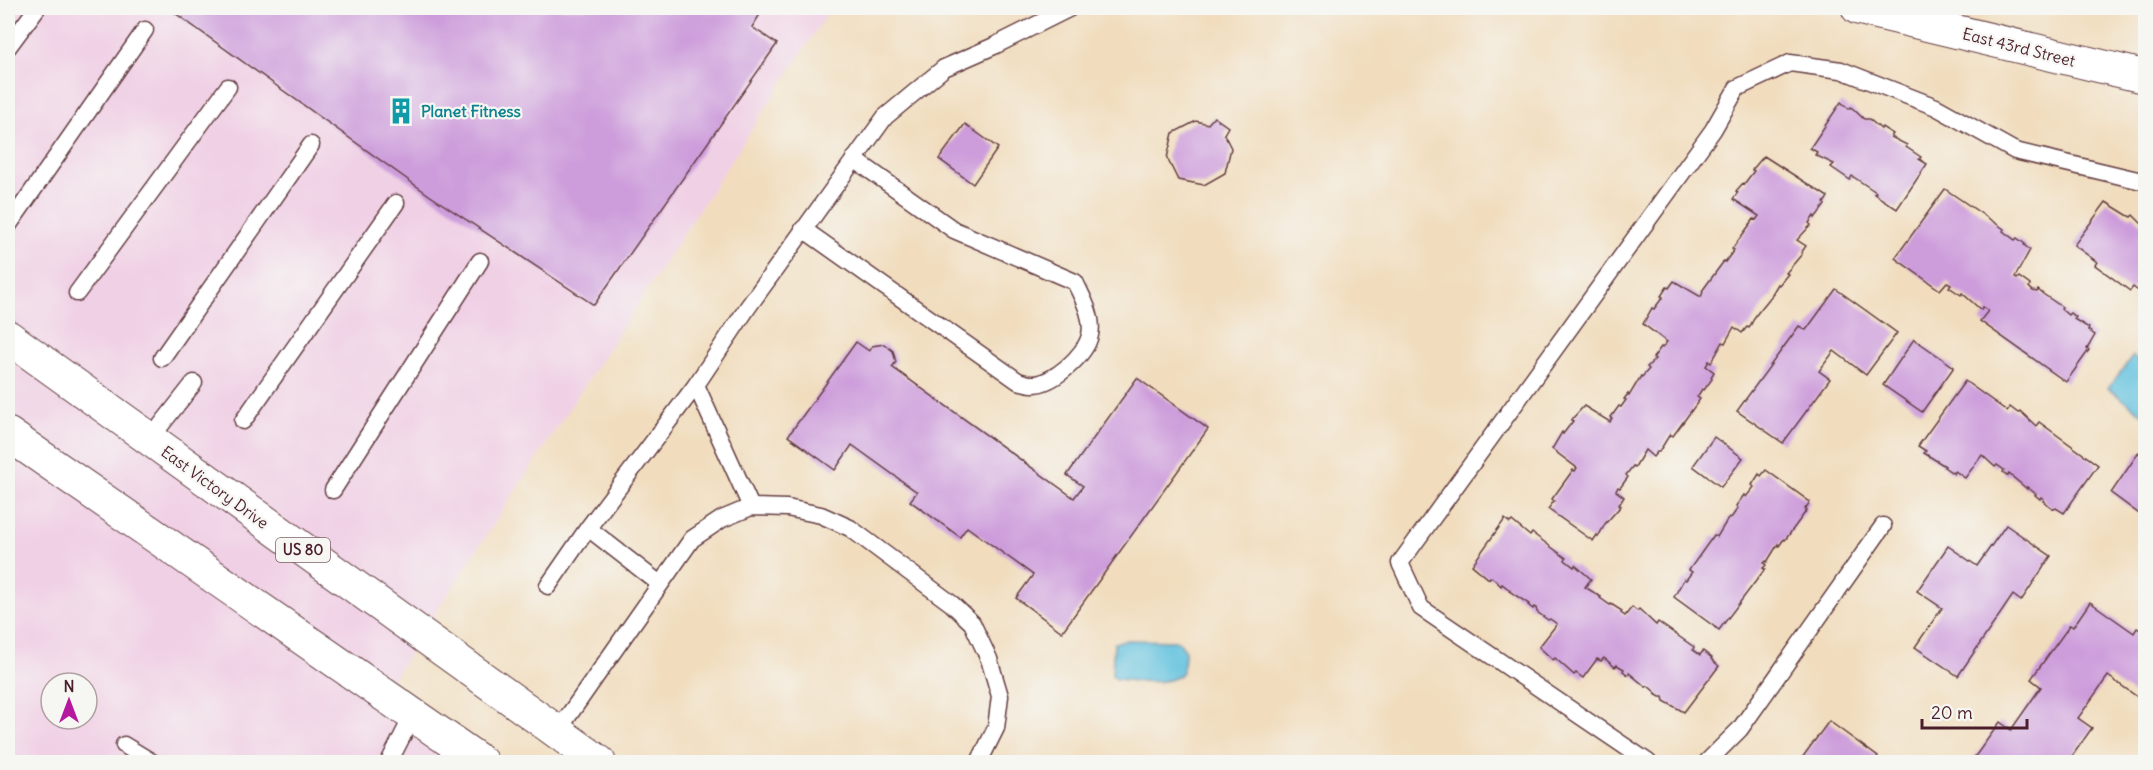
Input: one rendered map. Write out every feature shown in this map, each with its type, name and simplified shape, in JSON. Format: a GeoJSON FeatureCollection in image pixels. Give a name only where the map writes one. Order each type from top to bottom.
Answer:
{"type":"FeatureCollection","features":[{"type":"Feature","properties":{"kind":"main road","name":"East 43rd Street"},"geometry":{"type":"LineString","coordinates":[[1858,8],[2145,77]]}},
{"type":"Feature","properties":{"kind":"main road","name":"East Victory Drive"},"geometry":{"type":"LineString","coordinates":[[8,337],[598,762]]}},
{"type":"Feature","properties":{"kind":"main road"},"geometry":{"type":"LineString","coordinates":[[8,434],[481,762]]}},
{"type":"Feature","properties":{"kind":"lane"},"geometry":{"type":"LineString","coordinates":[[8,47],[37,8]]}},
{"type":"Feature","properties":{"kind":"lane"},"geometry":{"type":"LineString","coordinates":[[548,586],[588,528],[696,385],[803,229],[885,117],[944,68],[1070,8]]}},
{"type":"Feature","properties":{"kind":"lane"},"geometry":{"type":"LineString","coordinates":[[8,226],[145,30]]}},
{"type":"Feature","properties":{"kind":"lane"},"geometry":{"type":"LineString","coordinates":[[1648,762],[1421,608],[1400,563],[1713,130],[1737,88],[1790,63],[1842,70],[1936,107],[2015,151],[2145,182]]}},
{"type":"Feature","properties":{"kind":"lane"},"geometry":{"type":"LineString","coordinates":[[77,293],[228,87]]}},
{"type":"Feature","properties":{"kind":"lane"},"geometry":{"type":"LineString","coordinates":[[162,358],[311,145]]}},
{"type":"Feature","properties":{"kind":"lane"},"geometry":{"type":"LineString","coordinates":[[803,229],[1018,381],[1032,384],[1043,382],[1075,363],[1085,349],[1090,334],[1089,317],[1075,282],[954,230],[854,159]]}},
{"type":"Feature","properties":{"kind":"lane"},"geometry":{"type":"LineString","coordinates":[[243,421],[396,203]]}},
{"type":"Feature","properties":{"kind":"lane"},"geometry":{"type":"LineString","coordinates":[[333,490],[480,261]]}},
{"type":"Feature","properties":{"kind":"lane"},"geometry":{"type":"LineString","coordinates":[[150,439],[194,383]]}},
{"type":"Feature","properties":{"kind":"lane"},"geometry":{"type":"LineString","coordinates":[[696,385],[751,507]]}},
{"type":"Feature","properties":{"kind":"lane"},"geometry":{"type":"LineString","coordinates":[[557,732],[692,539],[722,519],[751,507],[788,508],[821,515],[850,528],[952,604],[972,623],[989,659],[1000,696],[996,728],[979,762]]}},
{"type":"Feature","properties":{"kind":"lane"},"geometry":{"type":"LineString","coordinates":[[1707,762],[1740,729],[1883,526]]}},
{"type":"Feature","properties":{"kind":"lane"},"geometry":{"type":"LineString","coordinates":[[588,528],[660,584]]}},
{"type":"Feature","properties":{"kind":"lane"},"geometry":{"type":"LineString","coordinates":[[389,762],[413,715]]}},
{"type":"Feature","properties":{"kind":"lane"},"geometry":{"type":"LineString","coordinates":[[124,744],[152,762]]}},
{"type":"Feature","properties":{"kind":"shaded area"},"geometry":{"type":"Polygon","coordinates":[[[8,8],[831,8],[375,706],[453,762],[8,762],[8,8]]]}},
{"type":"Feature","properties":{"kind":"water"},"geometry":{"type":"Polygon","coordinates":[[[2133,356],[2145,365],[2145,416],[2108,388],[2133,356]]]}},
{"type":"Feature","properties":{"kind":"water"},"geometry":{"type":"Polygon","coordinates":[[[1126,640],[1178,641],[1185,650],[1181,673],[1169,680],[1160,681],[1116,679],[1112,675],[1114,643],[1126,640]]]}},
{"type":"Feature","properties":{"kind":"building"},"geometry":{"type":"Polygon","coordinates":[[[168,8],[764,8],[752,27],[777,44],[594,305],[429,195],[168,8]]]}},
{"type":"Feature","properties":{"kind":"building"},"geometry":{"type":"Polygon","coordinates":[[[1841,102],[1849,109],[1851,107],[1864,119],[1869,119],[1881,129],[1882,127],[1893,134],[1891,137],[1907,145],[1906,147],[1927,164],[1897,209],[1852,176],[1850,180],[1831,167],[1834,164],[1815,155],[1817,152],[1810,148],[1841,102]]]}},
{"type":"Feature","properties":{"kind":"building"},"geometry":{"type":"Polygon","coordinates":[[[1214,117],[1228,127],[1224,134],[1231,148],[1225,173],[1204,185],[1178,180],[1167,158],[1173,133],[1196,121],[1208,124],[1214,117]]]}},
{"type":"Feature","properties":{"kind":"building"},"geometry":{"type":"Polygon","coordinates":[[[965,124],[998,148],[973,184],[939,159],[965,124]]]}},
{"type":"Feature","properties":{"kind":"building"},"geometry":{"type":"Polygon","coordinates":[[[1764,156],[1828,197],[1825,205],[1797,240],[1806,246],[1802,254],[1778,284],[1749,328],[1747,327],[1742,333],[1734,327],[1711,363],[1709,361],[1706,366],[1714,372],[1712,379],[1704,390],[1702,389],[1697,397],[1700,399],[1673,436],[1670,434],[1659,452],[1653,457],[1645,450],[1635,467],[1633,466],[1626,475],[1628,477],[1616,491],[1624,497],[1619,505],[1621,506],[1593,541],[1548,509],[1554,501],[1552,499],[1573,470],[1577,468],[1552,449],[1562,432],[1563,434],[1573,421],[1571,420],[1584,406],[1610,422],[1619,406],[1621,407],[1626,400],[1624,399],[1628,394],[1629,396],[1641,376],[1649,369],[1647,367],[1655,359],[1653,358],[1667,342],[1643,324],[1652,308],[1654,309],[1663,297],[1661,296],[1667,287],[1669,288],[1674,281],[1701,297],[1702,291],[1734,250],[1732,249],[1754,219],[1756,220],[1759,216],[1733,199],[1738,192],[1736,191],[1744,184],[1764,156]]]}},
{"type":"Feature","properties":{"kind":"building"},"geometry":{"type":"Polygon","coordinates":[[[1945,189],[2004,229],[2003,231],[2015,240],[2017,238],[2025,244],[2030,250],[2015,277],[2017,279],[2019,277],[2030,285],[2033,291],[2038,290],[2062,307],[2061,309],[2068,315],[2070,313],[2076,317],[2074,319],[2089,328],[2088,330],[2095,335],[2087,349],[2089,350],[2066,382],[1980,321],[1988,311],[1982,307],[1981,310],[1962,293],[1961,295],[1949,287],[1951,284],[1947,282],[1940,290],[1895,258],[1945,189]]]}},
{"type":"Feature","properties":{"kind":"building"},"geometry":{"type":"Polygon","coordinates":[[[2106,202],[2131,217],[2133,215],[2146,228],[2146,297],[2133,287],[2130,291],[2095,265],[2097,262],[2074,245],[2106,202]]]}},
{"type":"Feature","properties":{"kind":"building"},"geometry":{"type":"Polygon","coordinates":[[[1836,289],[1897,333],[1866,375],[1834,351],[1819,371],[1830,379],[1783,443],[1737,411],[1799,326],[1806,330],[1836,289]]]}},
{"type":"Feature","properties":{"kind":"building"},"geometry":{"type":"Polygon","coordinates":[[[1914,339],[1954,367],[1922,412],[1883,385],[1914,339]]]}},
{"type":"Feature","properties":{"kind":"building"},"geometry":{"type":"Polygon","coordinates":[[[856,342],[869,351],[872,346],[884,344],[893,351],[896,362],[892,367],[1074,498],[1083,486],[1067,475],[1137,378],[1208,429],[1062,632],[1016,598],[1033,575],[967,527],[960,537],[910,501],[917,492],[852,445],[835,470],[788,436],[856,342]]]}},
{"type":"Feature","properties":{"kind":"building"},"geometry":{"type":"Polygon","coordinates":[[[1965,381],[2007,411],[2010,407],[2018,413],[2020,411],[2036,426],[2039,422],[2098,465],[2064,513],[2054,509],[2043,501],[2044,499],[2041,497],[2040,499],[1982,455],[1965,478],[1955,471],[1954,474],[1924,453],[1926,451],[1918,446],[1965,381]]]}},
{"type":"Feature","properties":{"kind":"building"},"geometry":{"type":"Polygon","coordinates":[[[1714,437],[1743,458],[1721,487],[1693,466],[1714,437]]]}},
{"type":"Feature","properties":{"kind":"building"},"geometry":{"type":"Polygon","coordinates":[[[2139,452],[2146,457],[2146,519],[2111,493],[2139,452]]]}},
{"type":"Feature","properties":{"kind":"building"},"geometry":{"type":"Polygon","coordinates":[[[1766,470],[1810,502],[1805,509],[1807,510],[1785,540],[1779,546],[1778,544],[1767,562],[1764,563],[1766,565],[1763,568],[1765,569],[1719,630],[1674,597],[1684,579],[1686,580],[1692,572],[1689,570],[1714,535],[1717,537],[1729,517],[1731,518],[1738,508],[1736,506],[1744,495],[1746,497],[1754,487],[1752,485],[1759,474],[1761,476],[1766,470]]]}},
{"type":"Feature","properties":{"kind":"building"},"geometry":{"type":"Polygon","coordinates":[[[1505,519],[1510,523],[1512,521],[1530,536],[1532,533],[1566,558],[1565,560],[1574,567],[1575,565],[1591,579],[1585,587],[1622,611],[1621,613],[1625,616],[1632,607],[1637,611],[1639,609],[1656,625],[1658,622],[1694,647],[1693,650],[1700,655],[1703,651],[1712,658],[1719,666],[1684,712],[1664,701],[1663,697],[1655,694],[1648,686],[1646,687],[1629,673],[1628,675],[1623,671],[1624,669],[1617,665],[1615,667],[1604,658],[1601,661],[1597,659],[1583,678],[1576,673],[1574,675],[1539,647],[1557,624],[1548,620],[1537,612],[1536,608],[1533,609],[1502,584],[1501,586],[1490,577],[1489,579],[1472,565],[1505,519]]]}},
{"type":"Feature","properties":{"kind":"building"},"geometry":{"type":"Polygon","coordinates":[[[2006,525],[2051,556],[2021,601],[2013,595],[1958,676],[1915,647],[1942,608],[1917,591],[1948,546],[1977,566],[2006,525]]]}},
{"type":"Feature","properties":{"kind":"building"},"geometry":{"type":"Polygon","coordinates":[[[2090,602],[2134,633],[2137,628],[2146,634],[2146,703],[2108,676],[2078,718],[2092,728],[2068,762],[2052,762],[2047,758],[2044,762],[1971,762],[2000,722],[2011,730],[2041,687],[2031,679],[2070,625],[2073,627],[2090,602]]]}},
{"type":"Feature","properties":{"kind":"building"},"geometry":{"type":"Polygon","coordinates":[[[1829,721],[1878,757],[1874,762],[1799,762],[1829,721]]]}},
{"type":"Feature","properties":{"kind":"place","name":"Planet Fitness"},"geometry":{"type":"Point","coordinates":[401,111]}}]}
